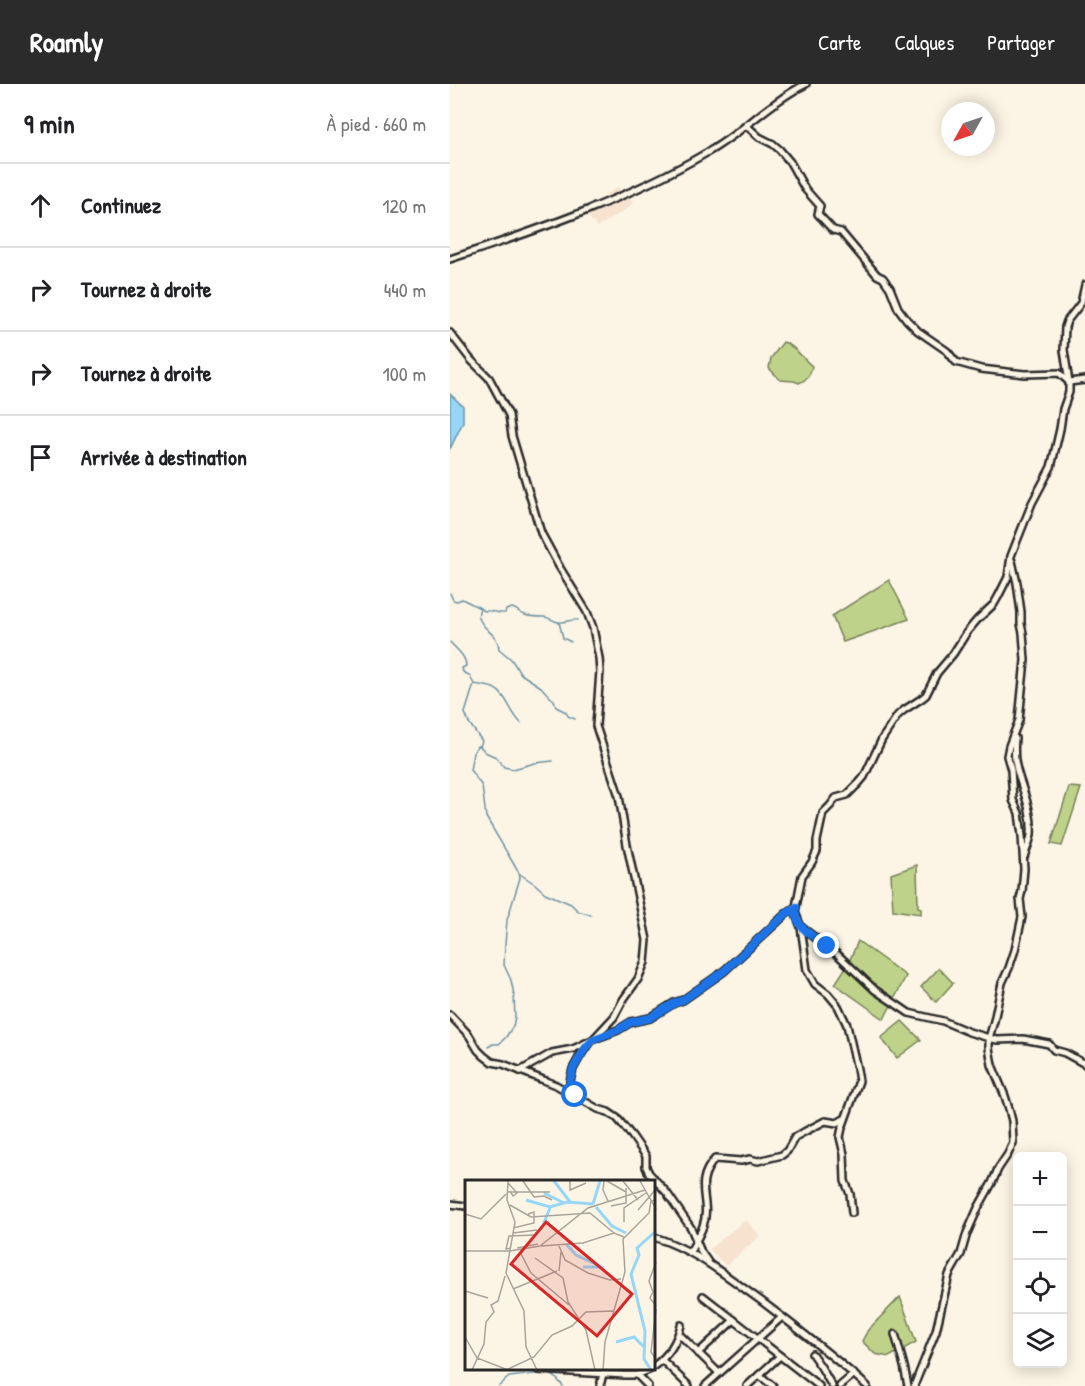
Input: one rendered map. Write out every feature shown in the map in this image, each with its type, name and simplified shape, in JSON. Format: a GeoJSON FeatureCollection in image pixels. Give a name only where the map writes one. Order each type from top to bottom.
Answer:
{"type":"FeatureCollection","features":[{"type":"Feature","properties":{"kind":"street"},"geometry":{"type":"LineString","coordinates":[[450,259],[608,202],[708,152],[791,92],[806,84]]}},
{"type":"Feature","properties":{"kind":"street"},"geometry":{"type":"LineString","coordinates":[[746,125],[759,137],[780,150],[790,162],[805,189],[820,206],[818,214],[833,230],[842,232],[877,275],[883,278],[906,320],[947,351],[953,360],[981,369],[1025,374],[1059,373],[1069,382],[1085,380]]}},
{"type":"Feature","properties":{"kind":"street"},"geometry":{"type":"LineString","coordinates":[[852,1213],[850,1194],[845,1181],[844,1154],[840,1137],[859,1081],[847,1025],[838,1006],[815,984],[807,970],[801,927],[795,912],[802,876],[817,851],[823,813],[836,798],[847,795],[860,783],[882,739],[898,715],[926,695],[938,673],[967,632],[994,604],[1008,577],[1011,556],[1032,503],[1051,467],[1063,409],[1069,392],[1064,350],[1065,327],[1081,303],[1085,285]]}},
{"type":"Feature","properties":{"kind":"street"},"geometry":{"type":"LineString","coordinates":[[450,333],[471,360],[489,378],[509,415],[512,436],[541,533],[587,612],[595,638],[600,671],[596,726],[619,796],[647,940],[645,962],[638,978],[614,1017],[586,1047],[573,1069],[570,1081],[572,1093]]}},
{"type":"Feature","properties":{"kind":"street"},"geometry":{"type":"LineString","coordinates":[[1011,556],[1021,612],[1025,660],[1014,752],[1017,770],[1028,802],[1031,826],[1023,860]]}},
{"type":"Feature","properties":{"kind":"street"},"geometry":{"type":"LineString","coordinates":[[914,1386],[936,1331],[949,1275],[961,1254],[978,1208],[1013,1143],[1012,1121],[1005,1096],[992,1065],[989,1038],[1002,983],[1010,968],[1019,937],[1022,917],[1020,899],[1023,860],[1020,821],[1007,756],[1015,733]]}},
{"type":"Feature","properties":{"kind":"street"},"geometry":{"type":"LineString","coordinates":[[519,1071],[552,1053],[573,1049],[631,1022],[650,1018],[683,1000],[723,972],[796,907]]}},
{"type":"Feature","properties":{"kind":"street"},"geometry":{"type":"LineString","coordinates":[[801,927],[837,954],[875,990],[909,1013],[943,1021],[997,1040],[1023,1039],[1049,1044],[1054,1050],[1085,1064]]}},
{"type":"Feature","properties":{"kind":"street"},"geometry":{"type":"LineString","coordinates":[[450,1015],[484,1056],[492,1062],[556,1084],[617,1119],[646,1156],[646,1167],[655,1180]]}},
{"type":"Feature","properties":{"kind":"street"},"geometry":{"type":"LineString","coordinates":[[690,1252],[703,1226],[705,1173],[716,1159],[758,1161],[782,1155],[795,1137],[825,1121],[837,1123],[845,1118]]}},
{"type":"Feature","properties":{"kind":"street"},"geometry":{"type":"LineString","coordinates":[[656,1181],[691,1228],[708,1262]]}},
{"type":"Feature","properties":{"kind":"street"},"geometry":{"type":"LineString","coordinates":[[450,1204],[465,1206]]}},
{"type":"Feature","properties":{"kind":"street"},"geometry":{"type":"LineString","coordinates":[[656,1239],[690,1252],[708,1262],[782,1317],[867,1386]]}},
{"type":"Feature","properties":{"kind":"street"},"geometry":{"type":"LineString","coordinates":[[703,1296],[819,1386]]}},
{"type":"Feature","properties":{"kind":"street"},"geometry":{"type":"LineString","coordinates":[[705,1386],[782,1317]]}},
{"type":"Feature","properties":{"kind":"street"},"geometry":{"type":"LineString","coordinates":[[698,1353],[734,1320]]}},
{"type":"Feature","properties":{"kind":"street"},"geometry":{"type":"LineString","coordinates":[[656,1364],[675,1343],[681,1325]]}},
{"type":"Feature","properties":{"kind":"street"},"geometry":{"type":"LineString","coordinates":[[679,1334],[720,1373]]}},
{"type":"Feature","properties":{"kind":"street"},"geometry":{"type":"LineString","coordinates":[[896,1334],[908,1386]]}},
{"type":"Feature","properties":{"kind":"street"},"geometry":{"type":"LineString","coordinates":[[812,1354],[832,1386]]}},
{"type":"Feature","properties":{"kind":"street"},"geometry":{"type":"LineString","coordinates":[[747,1386],[780,1356]]}},
{"type":"Feature","properties":{"kind":"street"},"geometry":{"type":"LineString","coordinates":[[662,1360],[689,1386]]}},
{"type":"Feature","properties":{"kind":"street"},"geometry":{"type":"LineString","coordinates":[[571,1371],[636,1375],[646,1371]]}},
{"type":"Feature","properties":{"kind":"street"},"geometry":{"type":"LineString","coordinates":[[600,1386],[604,1372]]}},
{"type":"Feature","properties":{"kind":"street"},"geometry":{"type":"LineString","coordinates":[[840,1386],[854,1374]]}},
{"type":"Feature","properties":{"kind":"street"},"geometry":{"type":"LineString","coordinates":[[636,1375],[648,1386]]}},
{"type":"Feature","properties":{"kind":"street"},"geometry":{"type":"LineString","coordinates":[[759,1376],[773,1386]]}},
{"type":"Feature","properties":{"kind":"street"},"geometry":{"type":"LineString","coordinates":[[846,1381],[851,1386]]}},
{"type":"Feature","properties":{"kind":"shaded area"},"geometry":{"type":"Polygon","coordinates":[[[619,186],[619,190],[634,202],[627,209],[597,227],[584,211],[608,202],[604,196],[619,186]]]}},
{"type":"Feature","properties":{"kind":"shaded area"},"geometry":{"type":"Polygon","coordinates":[[[746,1220],[759,1234],[759,1237],[726,1266],[709,1249],[746,1220]]]}},
{"type":"Feature","properties":{"kind":"green space"},"geometry":{"type":"Polygon","coordinates":[[[783,342],[812,366],[808,377],[799,383],[780,380],[769,368],[771,358],[783,342]]]}},
{"type":"Feature","properties":{"kind":"green space"},"geometry":{"type":"Polygon","coordinates":[[[889,580],[909,619],[843,642],[832,616],[889,580]]]}},
{"type":"Feature","properties":{"kind":"green space"},"geometry":{"type":"Polygon","coordinates":[[[1069,787],[1081,788],[1062,846],[1051,844],[1069,787]]]}},
{"type":"Feature","properties":{"kind":"green space"},"geometry":{"type":"Polygon","coordinates":[[[917,865],[918,907],[921,908],[921,914],[893,910],[891,874],[917,865]]]}},
{"type":"Feature","properties":{"kind":"green space"},"geometry":{"type":"Polygon","coordinates":[[[858,941],[906,976],[884,1019],[835,984],[848,964],[858,941]]]}},
{"type":"Feature","properties":{"kind":"green space"},"geometry":{"type":"Polygon","coordinates":[[[939,968],[953,983],[936,1002],[921,987],[939,968]]]}},
{"type":"Feature","properties":{"kind":"green space"},"geometry":{"type":"Polygon","coordinates":[[[902,1021],[921,1040],[897,1058],[881,1038],[902,1021]]]}},
{"type":"Feature","properties":{"kind":"green space"},"geometry":{"type":"Polygon","coordinates":[[[900,1297],[916,1342],[889,1357],[875,1354],[862,1341],[868,1330],[900,1297]]]}},
{"type":"Feature","properties":{"kind":"water"},"geometry":{"type":"Polygon","coordinates":[[[450,394],[463,406],[463,422],[450,449],[450,394]]]}},
{"type":"Feature","properties":{"kind":"waterway"},"geometry":{"type":"LineString","coordinates":[[450,593],[453,600],[462,599],[480,608],[479,618],[497,640],[499,649],[511,659],[521,674],[541,687],[554,700],[556,707],[575,719]]}},
{"type":"Feature","properties":{"kind":"waterway"},"geometry":{"type":"LineString","coordinates":[[481,609],[505,613],[506,610],[512,608],[525,615],[546,617],[558,622],[578,620]]}},
{"type":"Feature","properties":{"kind":"waterway"},"geometry":{"type":"LineString","coordinates":[[559,622],[563,638],[571,642]]}},
{"type":"Feature","properties":{"kind":"waterway"},"geometry":{"type":"LineString","coordinates":[[450,642],[464,659],[466,666],[462,668],[463,672],[469,675],[474,684],[465,713],[482,741],[473,753],[470,770],[482,786],[486,817],[520,878],[507,920],[504,965],[511,980],[515,1017],[513,1026],[506,1037],[499,1044],[488,1047]]}},
{"type":"Feature","properties":{"kind":"waterway"},"geometry":{"type":"LineString","coordinates":[[474,684],[491,687],[498,691],[521,723]]}},
{"type":"Feature","properties":{"kind":"waterway"},"geometry":{"type":"LineString","coordinates":[[480,746],[485,752],[496,757],[504,767],[513,769],[553,761]]}},
{"type":"Feature","properties":{"kind":"waterway"},"geometry":{"type":"LineString","coordinates":[[520,874],[545,893],[571,904],[578,911],[591,915]]}},
{"type":"Feature","properties":{"kind":"waterway"},"geometry":{"type":"LineString","coordinates":[[499,1386],[509,1377],[543,1373]]}},
{"type":"Feature","properties":{"kind":"waterway"},"geometry":{"type":"LineString","coordinates":[[548,1373],[563,1386]]}},
{"type":"Feature","properties":{"kind":"route"},"geometry":{"type":"LineString","coordinates":[[575,1095],[572,1093],[570,1081],[573,1069],[586,1047],[594,1039],[618,1030],[631,1022],[650,1018],[683,1000],[723,972],[796,907],[795,912],[801,927],[827,946]]}}]}
